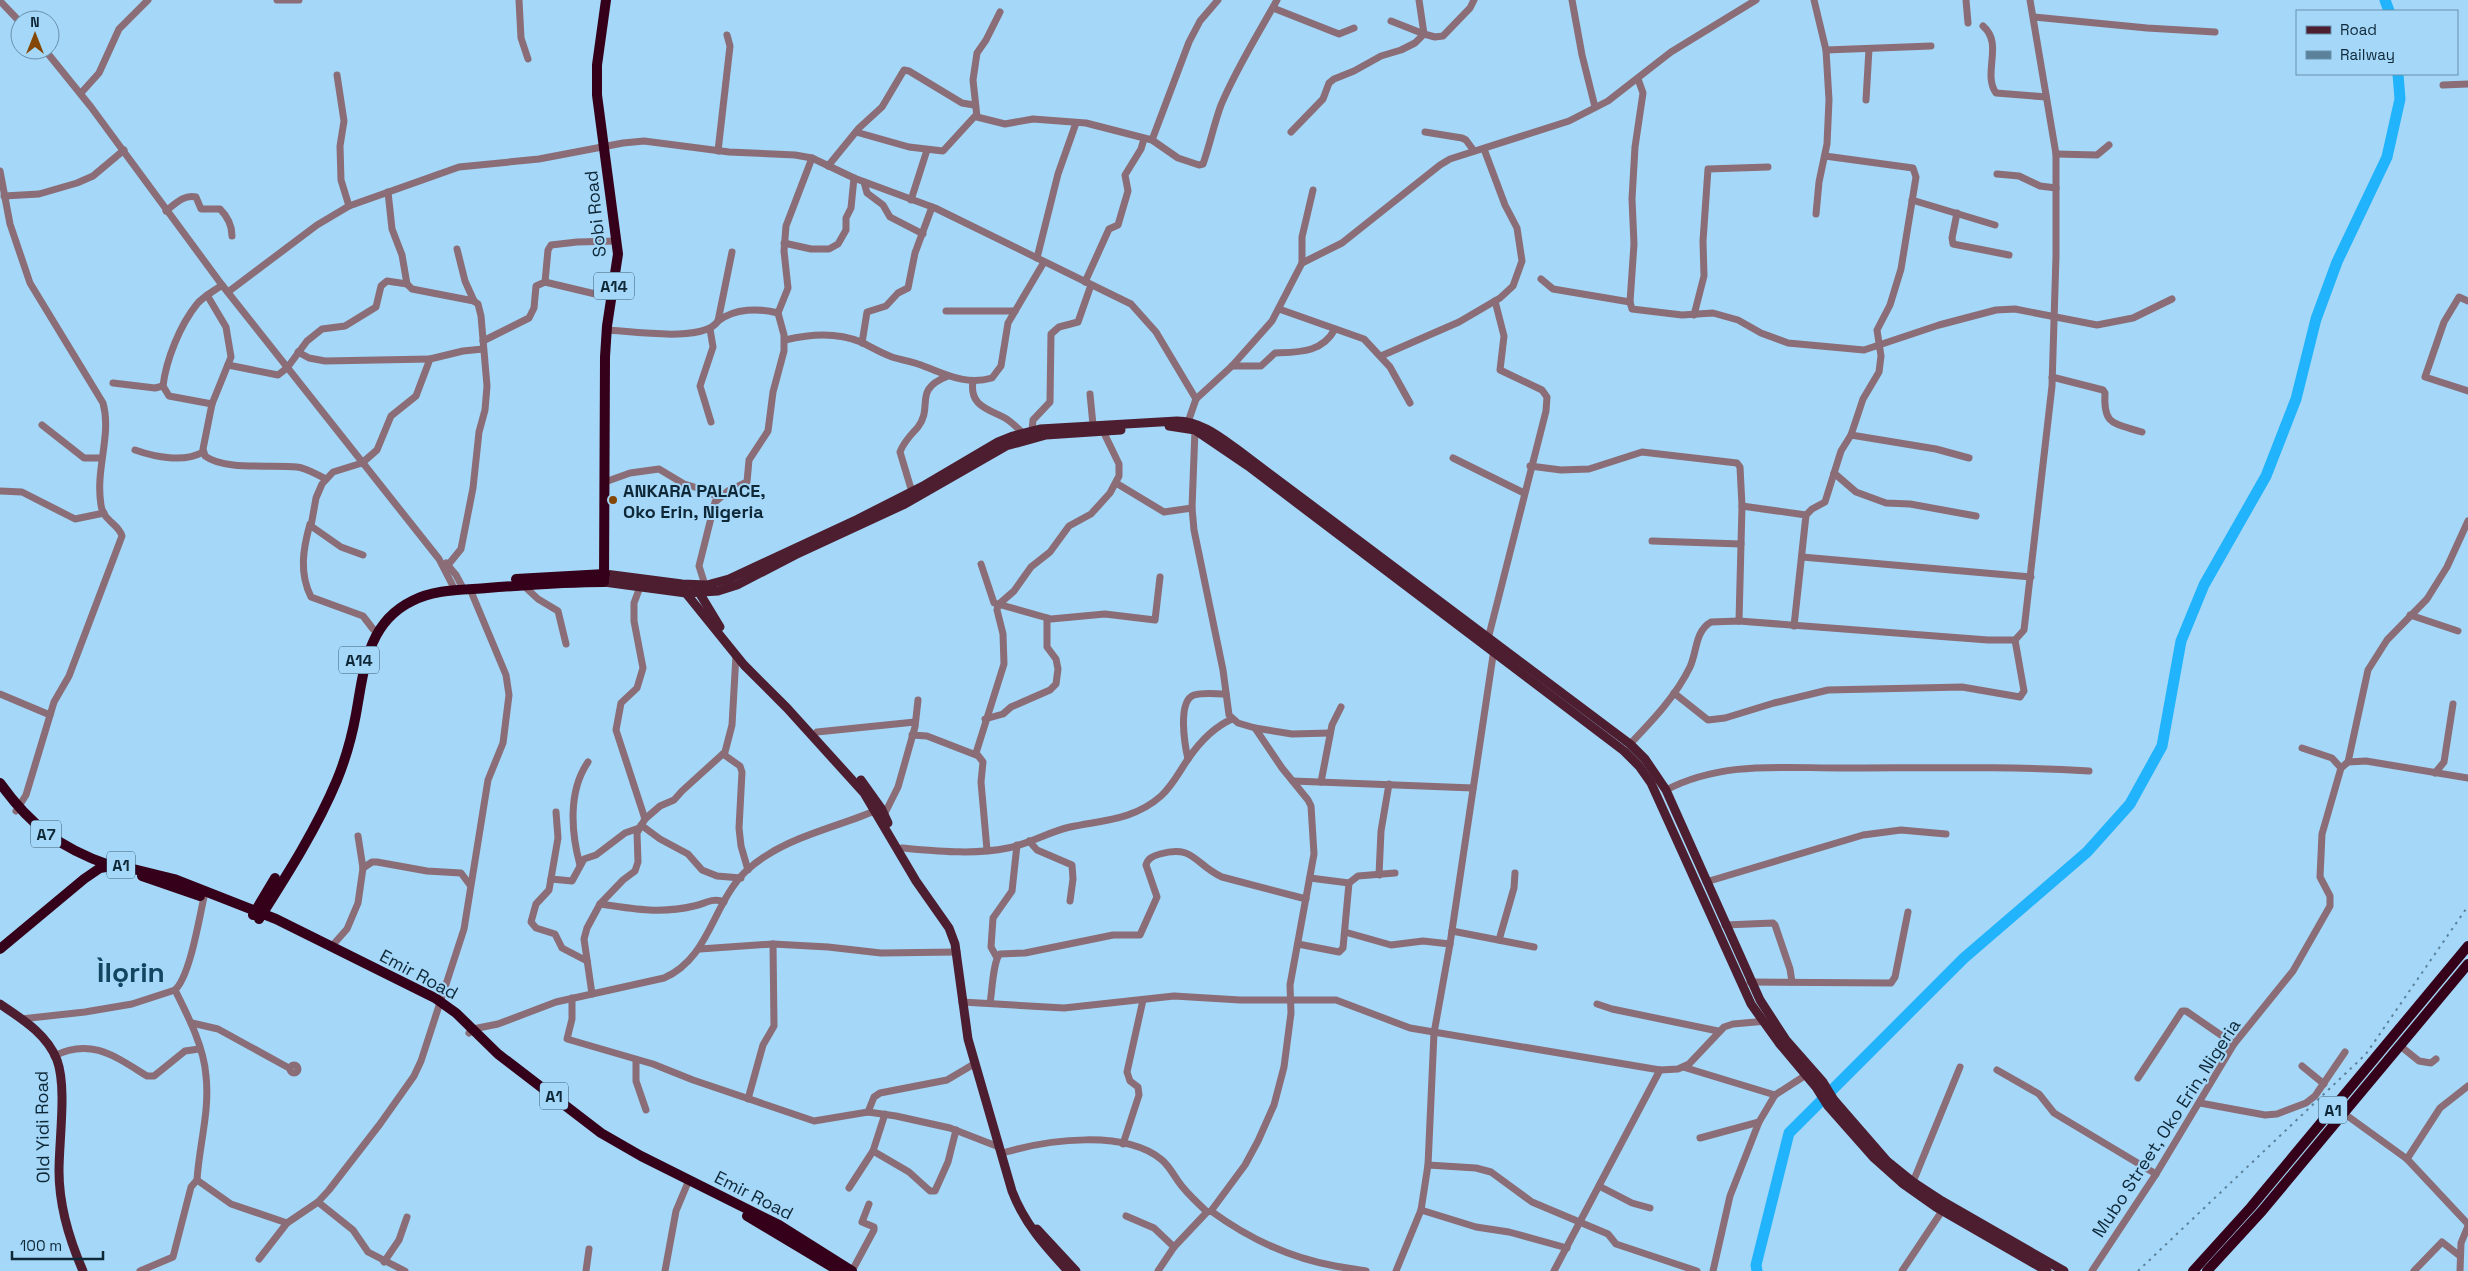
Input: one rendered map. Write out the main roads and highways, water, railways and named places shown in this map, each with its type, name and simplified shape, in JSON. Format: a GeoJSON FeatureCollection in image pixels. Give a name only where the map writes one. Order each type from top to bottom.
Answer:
{"type":"FeatureCollection","features":[{"type":"Feature","properties":{"kind":"highway","name":"Sobi Road"},"geometry":{"type":"LineString","coordinates":[[605,578],[607,330],[617,265],[617,241],[596,81],[606,0]]}},
{"type":"Feature","properties":{"kind":"highway","name":"A14"},"geometry":{"type":"LineString","coordinates":[[257,914],[318,820],[338,778],[353,730],[367,654],[376,634],[392,615],[424,596],[460,588],[605,578]]}},
{"type":"Feature","properties":{"kind":"highway","name":"A14"},"geometry":{"type":"LineString","coordinates":[[257,914],[316,811],[332,777],[346,730],[357,666],[373,629],[388,610],[410,595],[460,588],[605,578]]}},
{"type":"Feature","properties":{"kind":"highway","name":"A7"},"geometry":{"type":"LineString","coordinates":[[0,783],[17,810],[36,826],[59,843],[109,865]]}},
{"type":"Feature","properties":{"kind":"highway","name":"A7"},"geometry":{"type":"LineString","coordinates":[[0,789],[40,835],[94,871]]}},
{"type":"Feature","properties":{"kind":"highway","name":"Emir Road"},"geometry":{"type":"LineString","coordinates":[[0,958],[18,939],[94,871],[109,865],[129,866],[148,871],[257,914],[331,947],[439,1004],[498,1054],[586,1122],[836,1270]]}},
{"type":"Feature","properties":{"kind":"highway","name":"Emir Road"},"geometry":{"type":"LineString","coordinates":[[0,949],[18,939],[94,878],[108,872],[142,876],[257,914],[439,1004]]}},
{"type":"Feature","properties":{"kind":"highway","name":"A1"},"geometry":{"type":"LineString","coordinates":[[2193,1271],[2251,1207],[2468,946]]}},
{"type":"Feature","properties":{"kind":"highway","name":"A1"},"geometry":{"type":"LineString","coordinates":[[2207,1271],[2262,1211],[2342,1112],[2468,964]]}},
{"type":"Feature","properties":{"kind":"highway","name":"Emir Road"},"geometry":{"type":"LineString","coordinates":[[687,1183],[779,1225],[852,1271]]}},
{"type":"Feature","properties":{"kind":"main road"},"geometry":{"type":"LineString","coordinates":[[605,578],[640,587],[684,589],[700,588],[729,579],[912,492],[998,442],[1027,432],[1093,425],[1190,426],[1286,490],[1492,645],[1630,744],[1645,759],[1666,790],[1750,982],[1773,1021],[1820,1084],[1831,1103],[1888,1172],[1942,1211],[2046,1271]]}},
{"type":"Feature","properties":{"kind":"main road"},"geometry":{"type":"LineString","coordinates":[[700,588],[718,592],[737,585],[795,555],[903,505],[1006,446],[1046,435],[1190,426]]}},
{"type":"Feature","properties":{"kind":"main road"},"geometry":{"type":"LineString","coordinates":[[1286,490],[1492,645],[1639,766],[1657,795],[1718,934],[1762,1021],[1806,1075],[1820,1084]]}},
{"type":"Feature","properties":{"kind":"main road"},"geometry":{"type":"LineString","coordinates":[[605,578],[684,589],[736,656],[851,777],[880,811],[957,933],[963,960],[965,1002],[1002,1150],[1026,1212],[1035,1226],[1076,1271]]}},
{"type":"Feature","properties":{"kind":"main road"},"geometry":{"type":"LineString","coordinates":[[700,588],[726,636],[869,790],[916,881],[948,928],[957,952],[974,1064],[1022,1214],[1040,1242],[1068,1271]]}},
{"type":"Feature","properties":{"kind":"main road","name":"Old Yidi Road"},"geometry":{"type":"LineString","coordinates":[[0,1004],[44,1038],[54,1056],[61,1088],[60,1193],[64,1216],[83,1271]]}},
{"type":"Feature","properties":{"kind":"main road"},"geometry":{"type":"LineString","coordinates":[[1831,1103],[1887,1161],[1913,1182],[1942,1202],[2064,1271]]}},
{"type":"Feature","properties":{"kind":"waterway"},"geometry":{"type":"LineString","coordinates":[[2385,0],[2389,10]]}},
{"type":"Feature","properties":{"kind":"waterway"},"geometry":{"type":"LineString","coordinates":[[1757,1271],[1756,1265],[1789,1133],[1964,958],[2087,852],[2130,804],[2162,746],[2181,641],[2204,585],[2266,476],[2296,399],[2316,319],[2337,262],[2387,157],[2400,99],[2398,75]]}},
{"type":"Feature","properties":{"kind":"railway"},"geometry":{"type":"LineString","coordinates":[[2138,1271],[2366,1054],[2468,906]]}},
{"type":"Feature","properties":{"kind":"place","name":"ANKARA PALACE, Oko Erin, Nigeria"},"geometry":{"type":"Point","coordinates":[613,500]}},
{"type":"Feature","properties":{"kind":"district","name":"Ìlọrin"},"geometry":{"type":"Point","coordinates":[131,972]}}]}
